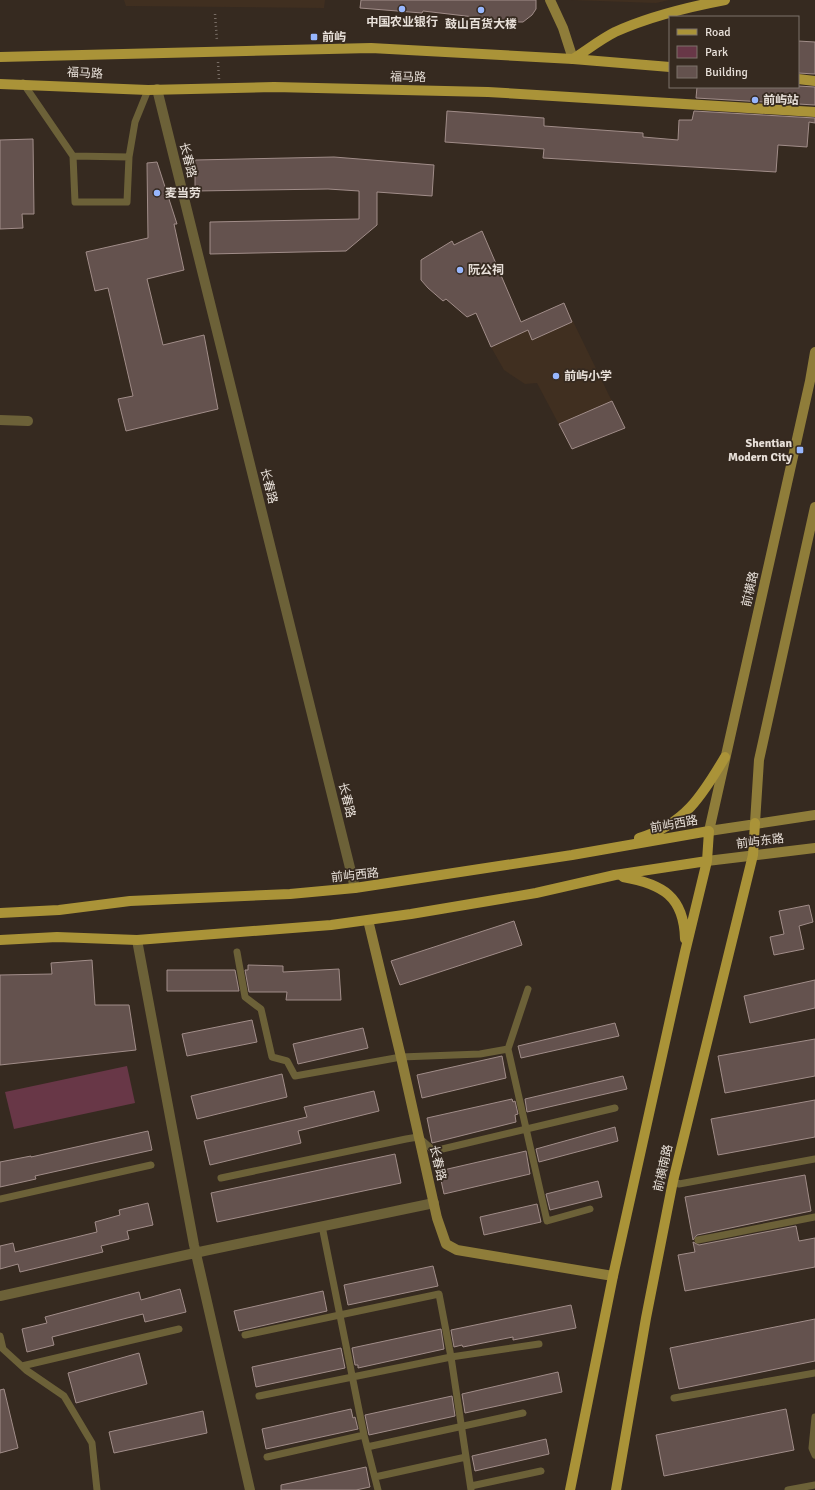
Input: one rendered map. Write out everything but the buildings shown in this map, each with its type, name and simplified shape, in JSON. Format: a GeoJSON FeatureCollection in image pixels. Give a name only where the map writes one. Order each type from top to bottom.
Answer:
{"type":"FeatureCollection","features":[{"type":"Feature","properties":{"kind":"main road"},"geometry":{"type":"LineString","coordinates":[[550,0],[563,28],[573,59],[621,30],[673,12],[725,0]]}},
{"type":"Feature","properties":{"kind":"main road","name":"福马路"},"geometry":{"type":"LineString","coordinates":[[0,57],[370,48],[573,59],[669,67]]}},
{"type":"Feature","properties":{"kind":"main road"},"geometry":{"type":"LineString","coordinates":[[799,79],[815,81]]}},
{"type":"Feature","properties":{"kind":"main road","name":"福马路"},"geometry":{"type":"LineString","coordinates":[[0,84],[23,83],[152,89],[274,87],[488,92],[815,112]]}},
{"type":"Feature","properties":{"kind":"main road","name":"前横路"},"geometry":{"type":"LineString","coordinates":[[709,831],[810,382],[815,352]]}},
{"type":"Feature","properties":{"kind":"main road"},"geometry":{"type":"LineString","coordinates":[[755,824],[759,760],[815,507]]}},
{"type":"Feature","properties":{"kind":"main road"},"geometry":{"type":"LineString","coordinates":[[572,855],[641,838],[660,830],[695,804],[705,792],[725,758]]}},
{"type":"Feature","properties":{"kind":"main road","name":"前屿东路"},"geometry":{"type":"LineString","coordinates":[[709,831],[815,816]]}},
{"type":"Feature","properties":{"kind":"main road","name":"前横南路"},"geometry":{"type":"LineString","coordinates":[[616,1490],[646,1318],[673,1181],[753,855],[755,824]]}},
{"type":"Feature","properties":{"kind":"main road"},"geometry":{"type":"LineString","coordinates":[[570,1490],[613,1276],[685,952],[707,861],[709,831]]}},
{"type":"Feature","properties":{"kind":"main road","name":"前屿西路"},"geometry":{"type":"LineString","coordinates":[[0,913],[59,910],[130,901],[290,894],[356,888],[572,855],[709,831]]}},
{"type":"Feature","properties":{"kind":"main road","name":"前屿东路"},"geometry":{"type":"LineString","coordinates":[[707,861],[815,848]]}},
{"type":"Feature","properties":{"kind":"main road"},"geometry":{"type":"LineString","coordinates":[[0,940],[57,937],[137,940],[368,920],[536,894],[615,875],[707,861]]}},
{"type":"Feature","properties":{"kind":"main road"},"geometry":{"type":"LineString","coordinates":[[615,875],[654,885],[669,894],[675,900],[682,914],[685,952]]}},
{"type":"Feature","properties":{"kind":"main road","name":"长春路"},"geometry":{"type":"LineString","coordinates":[[368,920],[443,1240],[451,1247],[613,1276]]}},
{"type":"Feature","properties":{"kind":"street","name":"长春路"},"geometry":{"type":"LineString","coordinates":[[152,89],[356,888]]}},
{"type":"Feature","properties":{"kind":"street"},"geometry":{"type":"LineString","coordinates":[[0,420],[28,421]]}},
{"type":"Feature","properties":{"kind":"street"},"geometry":{"type":"LineString","coordinates":[[137,940],[196,1252],[250,1490]]}},
{"type":"Feature","properties":{"kind":"street"},"geometry":{"type":"LineString","coordinates":[[0,1296],[196,1252],[434,1203]]}},
{"type":"Feature","properties":{"kind":"lane"},"geometry":{"type":"LineString","coordinates":[[23,83],[73,156],[75,202],[127,202],[129,157],[135,122],[152,89]]}},
{"type":"Feature","properties":{"kind":"lane"},"geometry":{"type":"LineString","coordinates":[[73,156],[129,157]]}},
{"type":"Feature","properties":{"kind":"lane"},"geometry":{"type":"LineString","coordinates":[[237,952],[245,997],[261,1009],[272,1057],[287,1061],[295,1076],[401,1057],[480,1054],[508,1049]]}},
{"type":"Feature","properties":{"kind":"lane"},"geometry":{"type":"LineString","coordinates":[[528,989],[508,1049],[528,1129],[547,1221],[590,1209]]}},
{"type":"Feature","properties":{"kind":"lane"},"geometry":{"type":"LineString","coordinates":[[221,1178],[418,1137],[434,1151],[615,1108]]}},
{"type":"Feature","properties":{"kind":"lane"},"geometry":{"type":"LineString","coordinates":[[673,1181],[679,1184],[815,1159]]}},
{"type":"Feature","properties":{"kind":"lane"},"geometry":{"type":"LineString","coordinates":[[0,1199],[151,1165]]}},
{"type":"Feature","properties":{"kind":"lane"},"geometry":{"type":"LineString","coordinates":[[698,1240],[815,1217]]}},
{"type":"Feature","properties":{"kind":"lane"},"geometry":{"type":"LineString","coordinates":[[322,1226],[364,1435],[378,1490]]}},
{"type":"Feature","properties":{"kind":"lane"},"geometry":{"type":"LineString","coordinates":[[245,1335],[439,1294],[452,1357],[471,1488],[541,1471]]}},
{"type":"Feature","properties":{"kind":"lane"},"geometry":{"type":"LineString","coordinates":[[22,1366],[179,1329]]}},
{"type":"Feature","properties":{"kind":"lane"},"geometry":{"type":"LineString","coordinates":[[0,1336],[3,1349],[22,1366],[64,1396],[92,1443],[97,1490]]}},
{"type":"Feature","properties":{"kind":"lane"},"geometry":{"type":"LineString","coordinates":[[259,1396],[452,1357],[539,1344]]}},
{"type":"Feature","properties":{"kind":"lane"},"geometry":{"type":"LineString","coordinates":[[674,1398],[815,1373]]}},
{"type":"Feature","properties":{"kind":"lane"},"geometry":{"type":"LineString","coordinates":[[367,1447],[523,1413]]}},
{"type":"Feature","properties":{"kind":"lane"},"geometry":{"type":"LineString","coordinates":[[815,1417],[812,1448],[815,1455]]}},
{"type":"Feature","properties":{"kind":"lane"},"geometry":{"type":"LineString","coordinates":[[267,1456],[364,1435]]}},
{"type":"Feature","properties":{"kind":"lane"},"geometry":{"type":"LineString","coordinates":[[375,1477],[466,1457]]}},
{"type":"Feature","properties":{"kind":"lane"},"geometry":{"type":"LineString","coordinates":[[788,1490],[815,1485]]}},
{"type":"Feature","properties":{"kind":"shaded area"},"geometry":{"type":"Polygon","coordinates":[[[124,0],[325,0],[324,8],[126,6],[124,0]]]}},
{"type":"Feature","properties":{"kind":"shaded area"},"geometry":{"type":"Polygon","coordinates":[[[571,0],[669,0],[656,3],[571,0]]]}},
{"type":"Feature","properties":{"kind":"shaded area","name":"前屿小学"},"geometry":{"type":"Polygon","coordinates":[[[564,303],[625,428],[572,449],[537,383],[525,384],[504,370],[491,347],[514,306],[521,322],[564,303]]]}},
{"type":"Feature","properties":{"kind":"green space"},"geometry":{"type":"Polygon","coordinates":[[[127,1066],[135,1103],[14,1129],[5,1092],[127,1066]]]}},
{"type":"Feature","properties":{"kind":"place","name":"中国农业银行"},"geometry":{"type":"Point","coordinates":[402,9]}},
{"type":"Feature","properties":{"kind":"place","name":"鼓山百货大楼"},"geometry":{"type":"Point","coordinates":[481,10]}},
{"type":"Feature","properties":{"kind":"place","name":"前屿"},"geometry":{"type":"Point","coordinates":[314,37]}},
{"type":"Feature","properties":{"kind":"place","name":"前屿站"},"geometry":{"type":"Point","coordinates":[755,100]}},
{"type":"Feature","properties":{"kind":"place","name":"麦当劳"},"geometry":{"type":"Point","coordinates":[157,193]}},
{"type":"Feature","properties":{"kind":"place","name":"阮公祠"},"geometry":{"type":"Point","coordinates":[460,270]}},
{"type":"Feature","properties":{"kind":"place","name":"前屿小学"},"geometry":{"type":"Point","coordinates":[556,376]}},
{"type":"Feature","properties":{"kind":"place","name":"Shentian Modern City"},"geometry":{"type":"Point","coordinates":[800,450]}}]}
